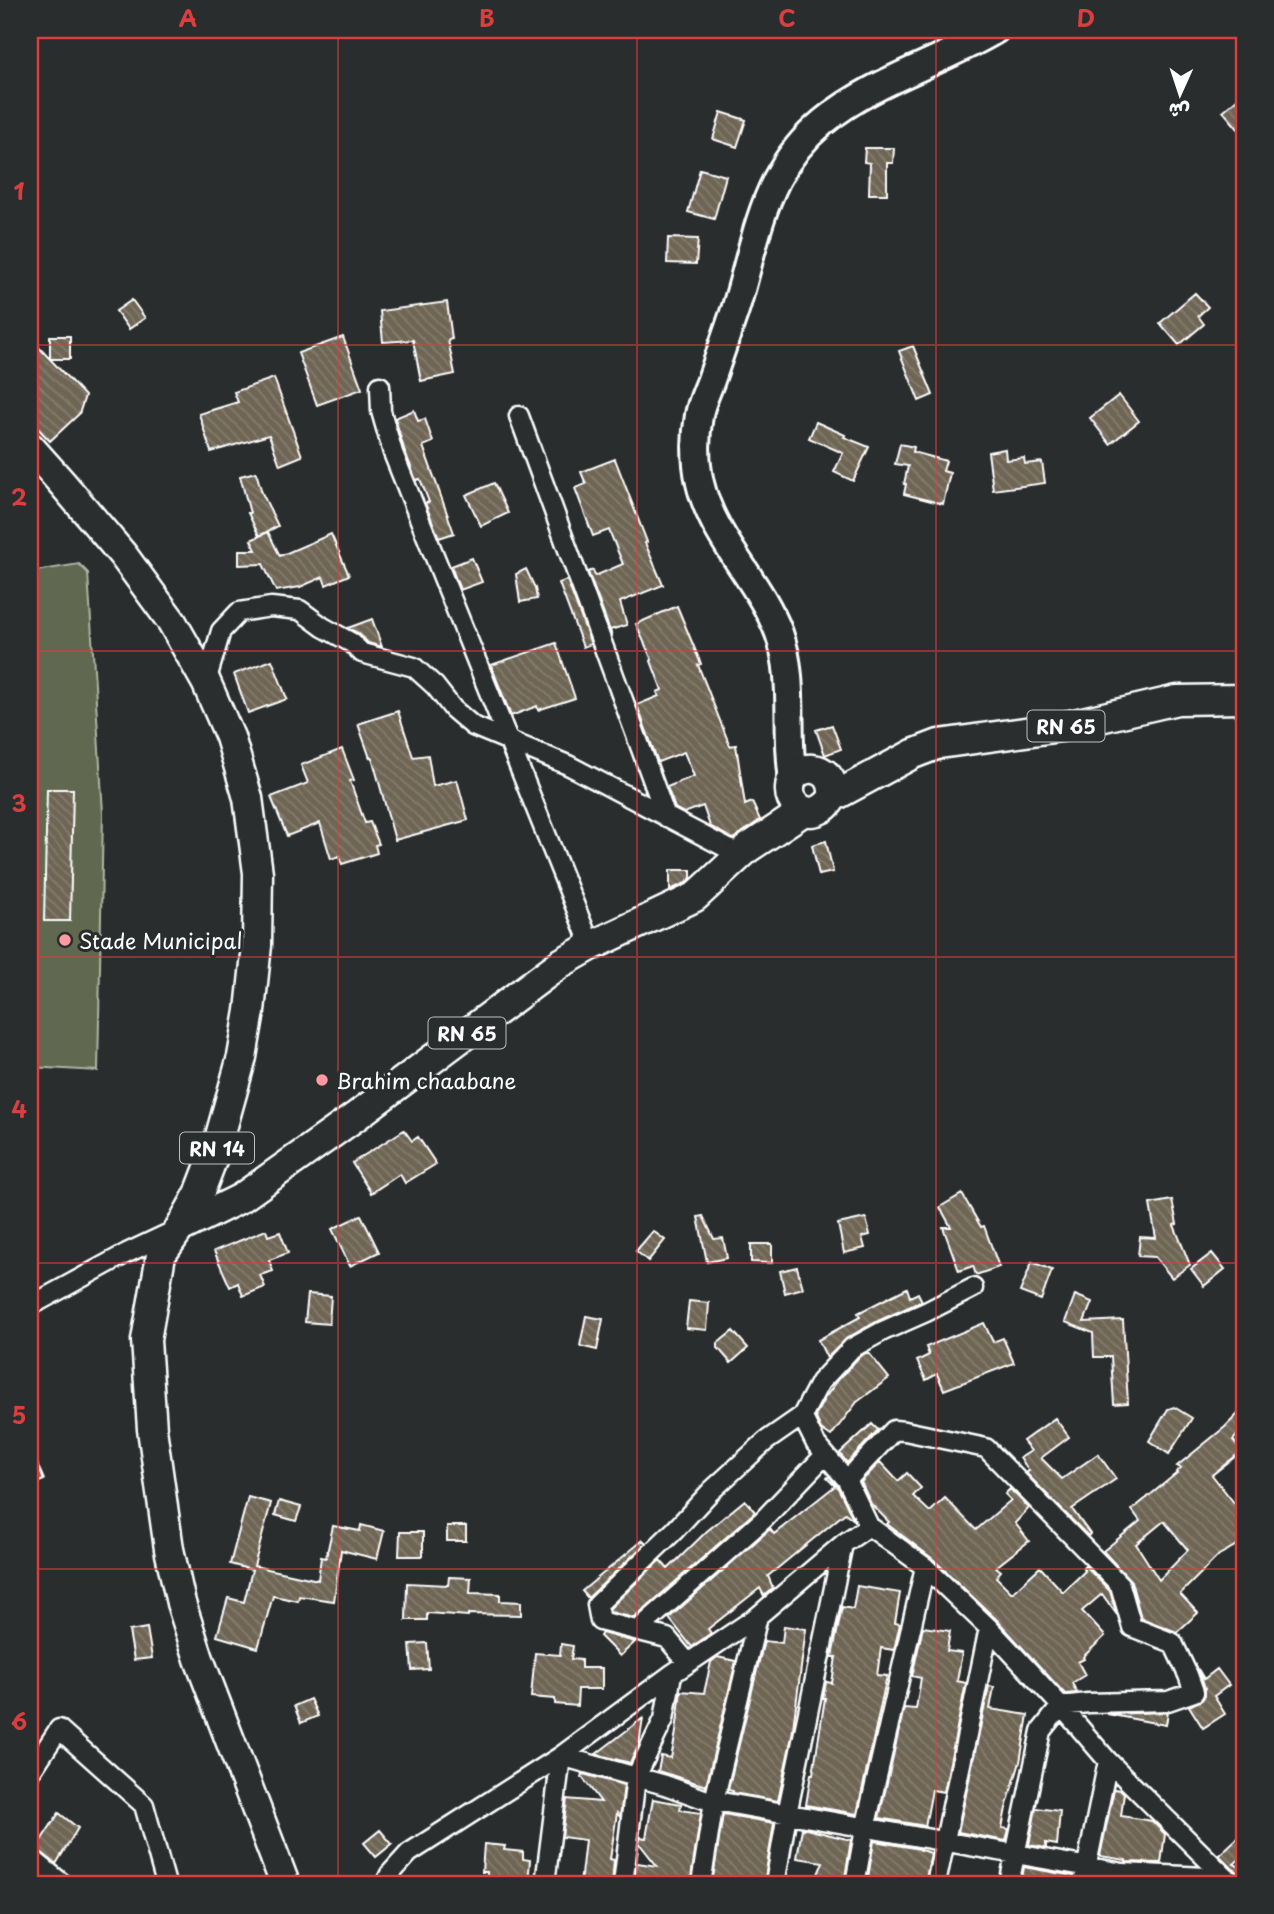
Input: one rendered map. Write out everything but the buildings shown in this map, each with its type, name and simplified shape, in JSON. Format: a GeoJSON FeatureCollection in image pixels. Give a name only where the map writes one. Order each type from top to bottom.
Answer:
{"type":"FeatureCollection","features":[{"type":"Feature","properties":{"kind":"main road","name":"RN 14"},"geometry":{"type":"LineString","coordinates":[[30,447],[123,555],[172,622],[205,682],[230,737],[248,798],[258,873],[257,945],[242,1057],[217,1147],[199,1194],[161,1255],[146,1340],[152,1429],[169,1549],[181,1603],[285,1884]]}},
{"type":"Feature","properties":{"kind":"main road","name":"RN 65"},"geometry":{"type":"LineString","coordinates":[[748,848],[804,811],[821,810],[833,797],[926,749],[954,741],[1061,727],[1177,700],[1244,699]]}},
{"type":"Feature","properties":{"kind":"main road","name":"RN 65"},"geometry":{"type":"LineString","coordinates":[[180,1228],[241,1198],[366,1109],[561,963],[695,897],[748,848],[804,776],[892,766]]}},
{"type":"Feature","properties":{"kind":"main road"},"geometry":{"type":"LineString","coordinates":[[804,811],[792,801],[790,793],[804,776],[827,774],[832,781],[833,797]]}},
{"type":"Feature","properties":{"kind":"street"},"geometry":{"type":"LineString","coordinates":[[804,776],[786,660],[778,631],[719,530],[704,496],[696,460],[700,411],[736,307],[763,209],[778,177],[797,149],[821,123],[850,102],[995,30]]}},
{"type":"Feature","properties":{"kind":"street"},"geometry":{"type":"LineString","coordinates":[[380,386],[381,411],[393,453],[591,946]]}},
{"type":"Feature","properties":{"kind":"street"},"geometry":{"type":"LineString","coordinates":[[519,416],[666,817]]}},
{"type":"Feature","properties":{"kind":"street"},"geometry":{"type":"LineString","coordinates":[[205,682],[221,631],[239,612],[271,607],[300,610],[352,643],[362,653],[414,667],[435,686],[453,709],[473,726],[568,765],[666,817],[748,848]]}},
{"type":"Feature","properties":{"kind":"street"},"geometry":{"type":"LineString","coordinates":[[30,1306],[127,1252],[180,1228]]}},
{"type":"Feature","properties":{"kind":"street"},"geometry":{"type":"LineString","coordinates":[[688,1663],[667,1639],[600,1622],[597,1605],[674,1531],[710,1491],[766,1441],[802,1416],[820,1382],[852,1348],[973,1288]]}},
{"type":"Feature","properties":{"kind":"street"},"geometry":{"type":"LineString","coordinates":[[802,1416],[816,1444],[847,1480],[869,1526],[925,1567],[989,1628],[1108,1761],[1232,1881]]}},
{"type":"Feature","properties":{"kind":"street"},"geometry":{"type":"LineString","coordinates":[[847,1480],[894,1430],[986,1448],[1120,1585],[1132,1627],[1173,1643],[1188,1675],[1194,1692],[1168,1701],[1061,1706],[1041,1731],[1009,1884]]}},
{"type":"Feature","properties":{"kind":"street"},"geometry":{"type":"LineString","coordinates":[[638,1630],[762,1520],[825,1455]]}},
{"type":"Feature","properties":{"kind":"street"},"geometry":{"type":"LineString","coordinates":[[385,1884],[390,1874],[409,1853],[562,1756],[672,1674],[758,1616],[842,1544],[869,1526]]}},
{"type":"Feature","properties":{"kind":"street"},"geometry":{"type":"LineString","coordinates":[[775,1884],[842,1544]]}},
{"type":"Feature","properties":{"kind":"street"},"geometry":{"type":"LineString","coordinates":[[855,1884],[925,1567]]}},
{"type":"Feature","properties":{"kind":"street"},"geometry":{"type":"LineString","coordinates":[[701,1884],[714,1801],[758,1616]]}},
{"type":"Feature","properties":{"kind":"street"},"geometry":{"type":"LineString","coordinates":[[936,1884],[989,1628]]}},
{"type":"Feature","properties":{"kind":"street"},"geometry":{"type":"LineString","coordinates":[[623,1884],[636,1777],[664,1719],[672,1674]]}},
{"type":"Feature","properties":{"kind":"street"},"geometry":{"type":"LineString","coordinates":[[30,1773],[59,1729],[144,1805],[166,1884]]}},
{"type":"Feature","properties":{"kind":"street"},"geometry":{"type":"LineString","coordinates":[[562,1756],[704,1800],[1015,1854],[1084,1875],[1123,1873],[1163,1880],[1232,1881]]}},
{"type":"Feature","properties":{"kind":"street"},"geometry":{"type":"LineString","coordinates":[[545,1884],[562,1756]]}},
{"type":"Feature","properties":{"kind":"street"},"geometry":{"type":"LineString","coordinates":[[1084,1875],[1108,1761]]}},
{"type":"Feature","properties":{"kind":"street"},"geometry":{"type":"LineString","coordinates":[[30,1857],[63,1884]]}},
{"type":"Feature","properties":{"kind":"green space","name":"Stade Municipal"},"geometry":{"type":"Polygon","coordinates":[[[79,564],[88,573],[103,813],[98,1071],[30,1067],[30,572],[79,564]]]}},
{"type":"Feature","properties":{"kind":"place","name":"Stade Municipal"},"geometry":{"type":"Point","coordinates":[65,940]}},
{"type":"Feature","properties":{"kind":"place","name":"Brahim chaabane"},"geometry":{"type":"Point","coordinates":[322,1080]}}]}
